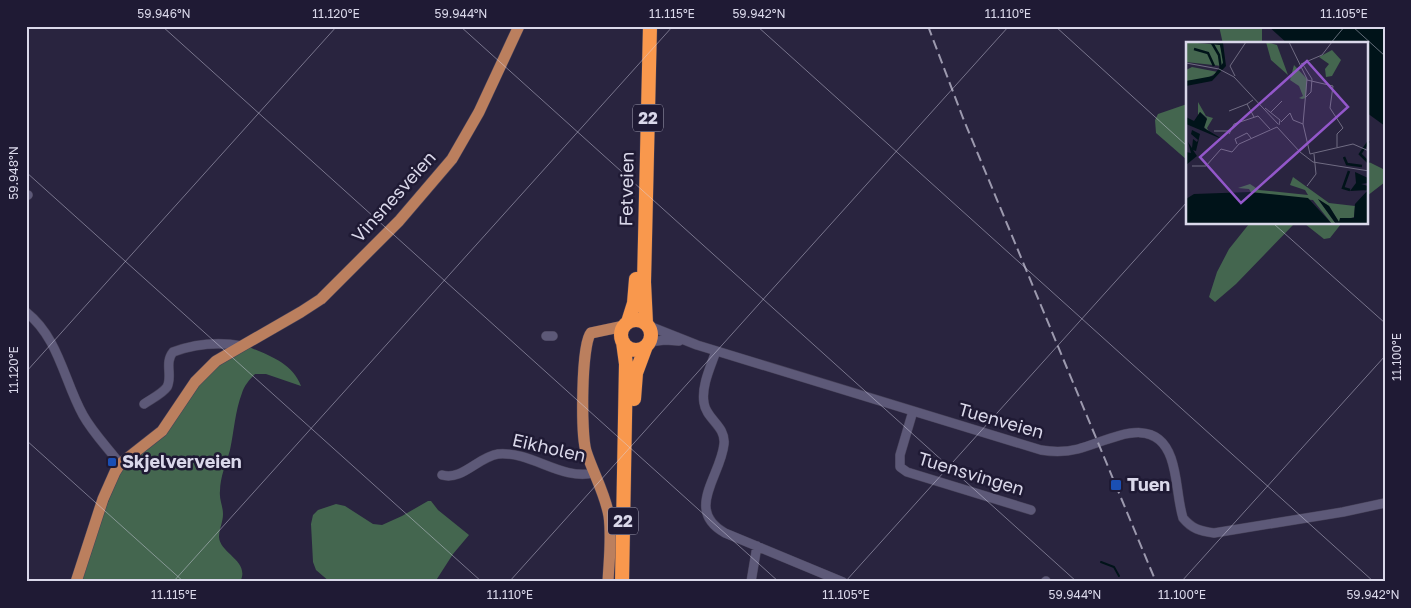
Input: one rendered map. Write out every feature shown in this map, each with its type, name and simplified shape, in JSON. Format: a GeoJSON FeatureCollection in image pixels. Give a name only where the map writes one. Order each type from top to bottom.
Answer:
{"type":"FeatureCollection","features":[{"type":"Feature","properties":{"kind":"highway","name":"Fetveien"},"geometry":{"type":"LineString","coordinates":[[622,582],[626,379],[624,333],[634,304],[636,282],[641,26]]}},
{"type":"Feature","properties":{"kind":"highway","name":"Fetveien"},"geometry":{"type":"LineString","coordinates":[[647,325],[644,282],[650,26]]}},
{"type":"Feature","properties":{"kind":"highway"},"geometry":{"type":"LineString","coordinates":[[647,325],[637,320],[624,333],[629,348],[633,350],[638,350],[647,344]]}},
{"type":"Feature","properties":{"kind":"highway","name":"22"},"geometry":{"type":"LineString","coordinates":[[630,582],[634,391],[638,365],[651,334],[647,325]]}},
{"type":"Feature","properties":{"kind":"main road","name":"Vinsnesveien"},"geometry":{"type":"LineString","coordinates":[[76,582],[107,488],[120,464],[167,425],[195,382],[208,368],[302,312],[326,295],[399,221],[452,159],[465,138],[519,26]]}},
{"type":"Feature","properties":{"kind":"main road"},"geometry":{"type":"LineString","coordinates":[[608,582],[609,518],[584,444],[582,419],[587,338],[597,332],[624,333]]}},
{"type":"Feature","properties":{"kind":"street"},"geometry":{"type":"LineString","coordinates":[[26,312],[38,322],[48,336],[83,414],[120,464]]}},
{"type":"Feature","properties":{"kind":"street","name":"Tuenveien"},"geometry":{"type":"LineString","coordinates":[[647,325],[697,345],[1026,447],[1055,452],[1078,449],[1129,432],[1144,432],[1152,436],[1167,449],[1171,457],[1183,518],[1187,524],[1200,531],[1214,533],[1343,512],[1385,503]]}},
{"type":"Feature","properties":{"kind":"street","name":"Tuenveien"},"geometry":{"type":"LineString","coordinates":[[647,344],[665,340],[697,345]]}},
{"type":"Feature","properties":{"kind":"street"},"geometry":{"type":"LineString","coordinates":[[144,404],[167,387],[169,360],[174,352],[198,346],[222,344],[242,346]]}},
{"type":"Feature","properties":{"kind":"street"},"geometry":{"type":"LineString","coordinates":[[716,351],[704,392],[704,405],[723,435],[724,444],[707,497],[706,514],[712,524],[721,530],[843,582]]}},
{"type":"Feature","properties":{"kind":"street","name":"Tuensvingen"},"geometry":{"type":"LineString","coordinates":[[913,412],[900,455],[900,467],[907,472],[1031,510]]}},
{"type":"Feature","properties":{"kind":"street","name":"Eikholen"},"geometry":{"type":"LineString","coordinates":[[442,475],[457,474],[482,459],[502,454],[525,458],[575,475],[582,476],[594,473]]}},
{"type":"Feature","properties":{"kind":"street"},"geometry":{"type":"LineString","coordinates":[[751,582],[756,546]]}},
{"type":"Feature","properties":{"kind":"green space"},"geometry":{"type":"Polygon","coordinates":[[[1219,26],[1262,26],[1262,42],[1223,42],[1219,26]]]}},
{"type":"Feature","properties":{"kind":"green space"},"geometry":{"type":"Polygon","coordinates":[[[1186,104],[1186,159],[1156,133],[1155,120],[1158,114],[1186,104]]]}},
{"type":"Feature","properties":{"kind":"green space"},"geometry":{"type":"Polygon","coordinates":[[[1368,162],[1385,170],[1385,182],[1368,195],[1368,162]]]}},
{"type":"Feature","properties":{"kind":"green space"},"geometry":{"type":"Polygon","coordinates":[[[1248,225],[1293,225],[1236,284],[1215,302],[1209,297],[1217,272],[1229,249],[1248,225]]]}},
{"type":"Feature","properties":{"kind":"green space"},"geometry":{"type":"Polygon","coordinates":[[[1306,225],[1340,225],[1330,238],[1324,239],[1306,225]]]}},
{"type":"Feature","properties":{"kind":"green space"},"geometry":{"type":"Polygon","coordinates":[[[249,347],[280,361],[292,371],[301,386],[266,374],[255,374],[243,390],[221,481],[220,494],[223,514],[219,537],[224,548],[242,568],[240,582],[78,582],[120,470],[167,426],[213,365],[249,347]]]}},
{"type":"Feature","properties":{"kind":"green space"},"geometry":{"type":"Polygon","coordinates":[[[431,501],[438,510],[469,535],[453,554],[435,582],[330,582],[316,570],[313,562],[311,524],[313,515],[318,510],[336,504],[345,506],[373,524],[382,525],[431,501]]]}},
{"type":"Feature","properties":{"kind":"shaded area"},"geometry":{"type":"Polygon","coordinates":[[[1268,26],[1385,26],[1385,126],[1368,114],[1368,42],[1286,42],[1268,26]]]}},
{"type":"Feature","properties":{"kind":"waterway"},"geometry":{"type":"LineString","coordinates":[[1101,562],[1114,567],[1119,576]]}},
{"type":"Feature","properties":{"kind":"railway"},"geometry":{"type":"LineString","coordinates":[[928,26],[963,118],[1156,582]]}},
{"type":"Feature","properties":{"kind":"place","name":"Skjelverveien"},"geometry":{"type":"Point","coordinates":[112,462]}},
{"type":"Feature","properties":{"kind":"place","name":"Tuen"},"geometry":{"type":"Point","coordinates":[1116,485]}}]}
